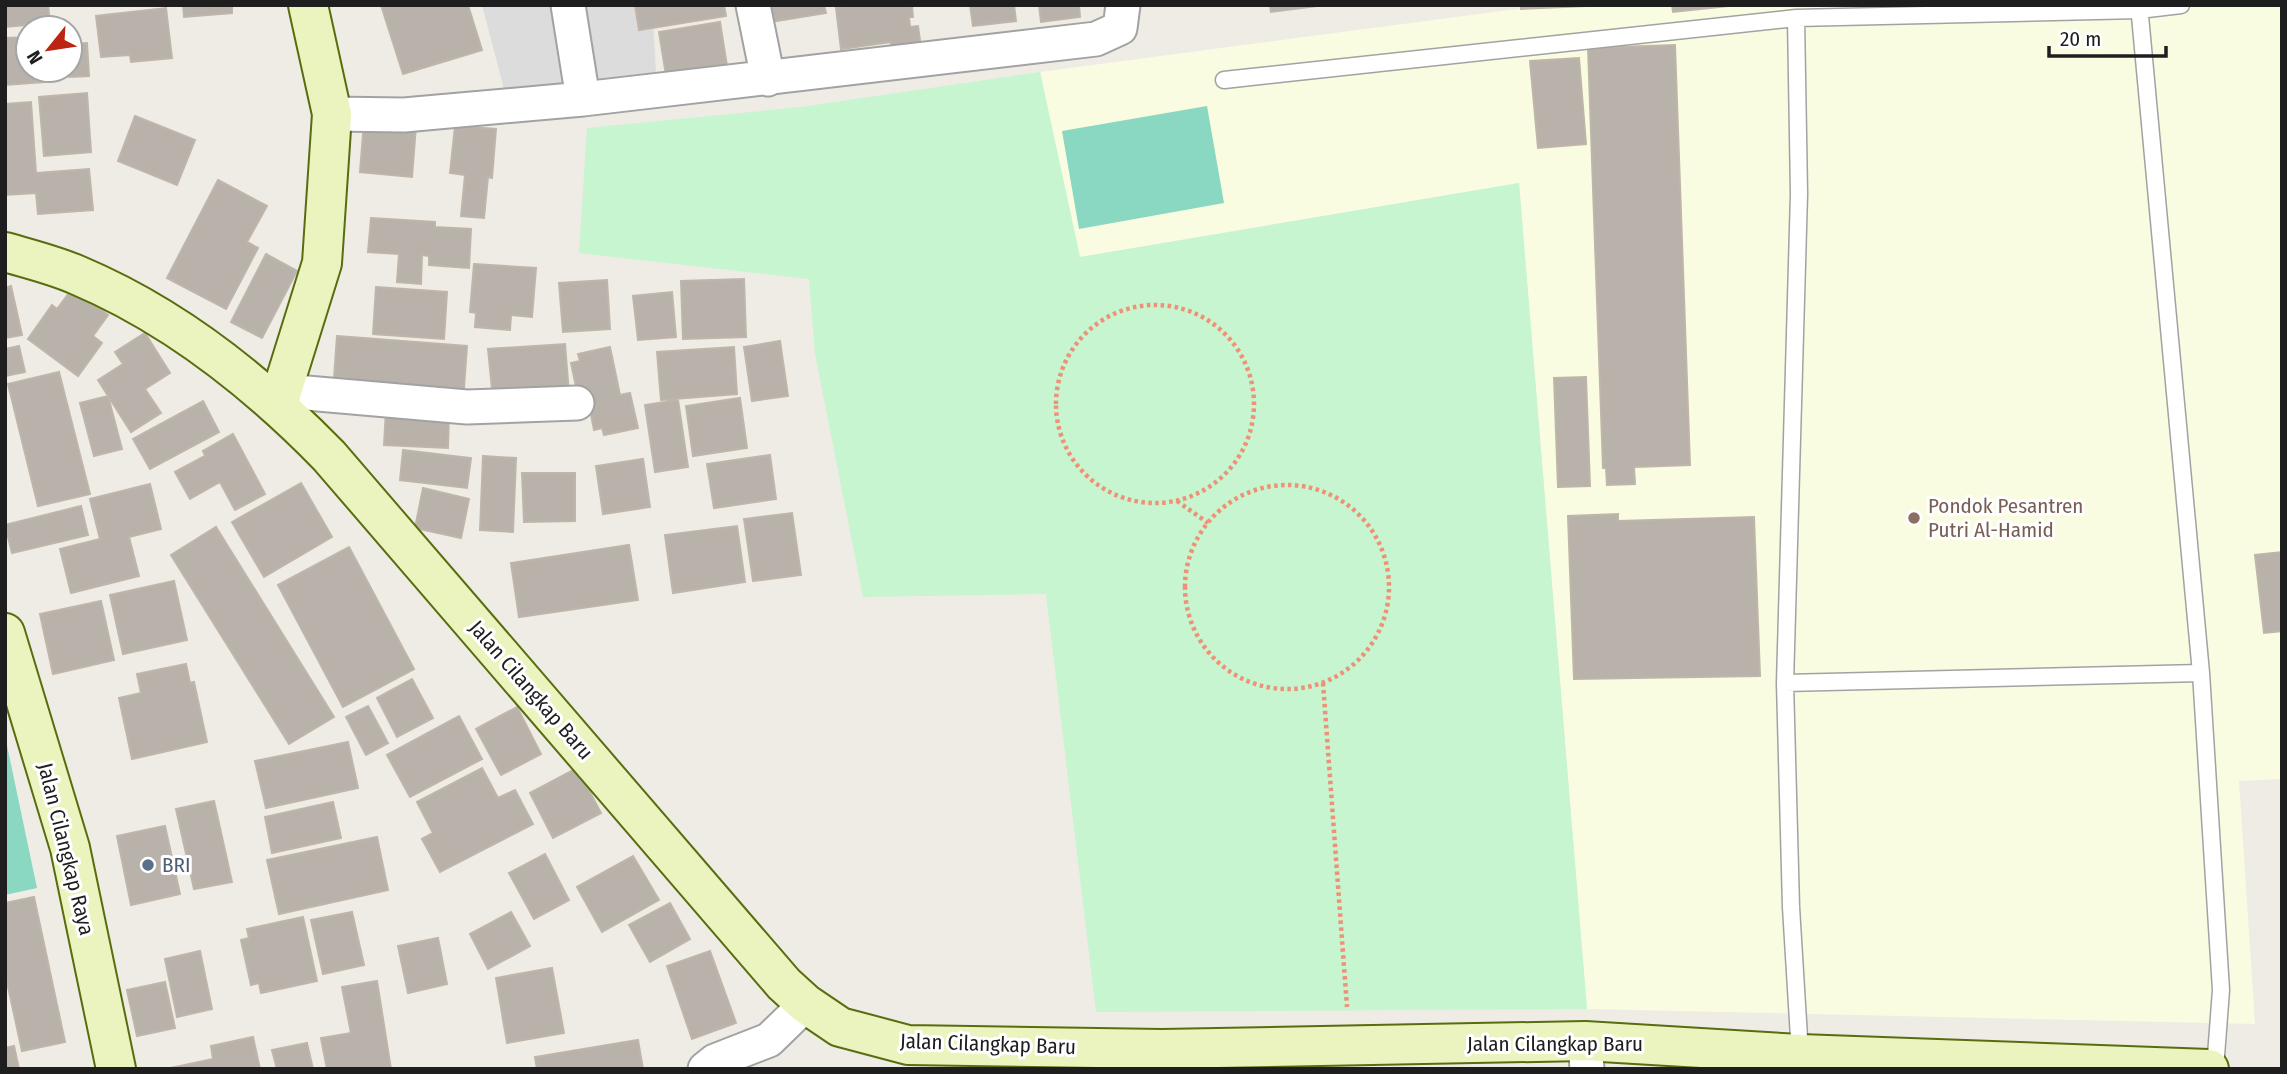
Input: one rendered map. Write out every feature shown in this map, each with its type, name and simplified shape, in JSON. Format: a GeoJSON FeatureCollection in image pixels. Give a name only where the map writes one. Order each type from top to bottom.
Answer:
{"type":"FeatureCollection","features":[{"type":"Feature","properties":{"kind":"street"},"geometry":{"type":"LineString","coordinates":[[309,5],[332,114],[322,263],[281,398],[467,407],[577,403]]}},
{"type":"Feature","properties":{"kind":"street"},"geometry":{"type":"LineString","coordinates":[[568,5],[583,99]]}},
{"type":"Feature","properties":{"kind":"street"},"geometry":{"type":"LineString","coordinates":[[753,5],[768,79]]}},
{"type":"Feature","properties":{"kind":"street"},"geometry":{"type":"LineString","coordinates":[[332,114],[404,115],[583,99],[1096,39],[1120,28],[1123,5]]}},
{"type":"Feature","properties":{"kind":"street","name":"Jalan Cilangkap Baru"},"geometry":{"type":"LineString","coordinates":[[5,252],[76,275],[126,300],[166,322],[281,398],[784,984],[806,1004],[840,1027],[909,1057],[1162,1059],[1350,1046],[1586,1055],[1800,1055],[2209,1069]]}},
{"type":"Feature","properties":{"kind":"street","name":"Jalan Cilangkap Raya"},"geometry":{"type":"LineString","coordinates":[[5,633],[70,848],[116,1069]]}},
{"type":"Feature","properties":{"kind":"street"},"geometry":{"type":"LineString","coordinates":[[705,1069],[715,1061],[769,1040],[806,1004]]}},
{"type":"Feature","properties":{"kind":"lane"},"geometry":{"type":"LineString","coordinates":[[1224,80],[1841,11],[2139,8],[2181,5]]}},
{"type":"Feature","properties":{"kind":"lane"},"geometry":{"type":"LineString","coordinates":[[2139,8],[2201,673],[2221,990],[2215,1069]]}},
{"type":"Feature","properties":{"kind":"lane"},"geometry":{"type":"LineString","coordinates":[[1796,18],[1799,194],[1785,683],[1791,906],[1800,1055]]}},
{"type":"Feature","properties":{"kind":"lane"},"geometry":{"type":"LineString","coordinates":[[1785,683],[2201,673]]}},
{"type":"Feature","properties":{"kind":"path"},"geometry":{"type":"LineString","coordinates":[[1177,501],[1208,488],[1233,467],[1250,437],[1255,403],[1249,370],[1232,341],[1207,319],[1175,306],[1142,305],[1110,314],[1084,334],[1065,359],[1056,390],[1057,422],[1068,452],[1088,477],[1115,495],[1146,503],[1177,501],[1208,523]]}},
{"type":"Feature","properties":{"kind":"path"},"geometry":{"type":"LineString","coordinates":[[1288,484],[1323,491],[1354,509],[1376,536],[1388,570],[1388,605],[1376,639],[1354,666],[1323,683],[1292,690],[1261,687],[1232,674],[1208,653],[1192,625],[1185,594],[1188,563],[1199,533],[1208,523],[1222,507],[1253,490],[1288,484]]}},
{"type":"Feature","properties":{"kind":"path"},"geometry":{"type":"LineString","coordinates":[[1323,683],[1350,1046]]}},
{"type":"Feature","properties":{"kind":"shaded area"},"geometry":{"type":"Polygon","coordinates":[[[482,5],[652,5],[656,72],[505,93],[482,5]]]}},
{"type":"Feature","properties":{"kind":"shaded area","name":"Pondok Pesantren Putri Al-Hamid"},"geometry":{"type":"Polygon","coordinates":[[[1546,5],[2282,5],[2282,779],[2239,781],[2255,1024],[1587,1009],[1519,183],[1080,257],[1040,72],[1546,5]]]}},
{"type":"Feature","properties":{"kind":"green space"},"geometry":{"type":"Polygon","coordinates":[[[1040,72],[1080,257],[1519,183],[1587,1009],[1096,1012],[1046,594],[863,597],[815,354],[809,279],[579,253],[587,128],[801,107],[1040,72]]]}},
{"type":"Feature","properties":{"kind":"green space"},"geometry":{"type":"Polygon","coordinates":[[[1207,106],[1224,203],[1079,229],[1062,131],[1207,106]]]}},
{"type":"Feature","properties":{"kind":"green space"},"geometry":{"type":"Polygon","coordinates":[[[5,736],[37,888],[5,895],[5,736]]]}},
{"type":"Feature","properties":{"kind":"building"},"geometry":{"type":"Polygon","coordinates":[[[5,5],[48,5],[49,14],[14,14],[14,26],[5,27],[5,5]]]}},
{"type":"Feature","properties":{"kind":"building"},"geometry":{"type":"Polygon","coordinates":[[[183,5],[232,5],[232,13],[184,17],[183,5]]]}},
{"type":"Feature","properties":{"kind":"building"},"geometry":{"type":"Polygon","coordinates":[[[381,5],[468,5],[482,50],[403,74],[381,5]]]}},
{"type":"Feature","properties":{"kind":"building"},"geometry":{"type":"Polygon","coordinates":[[[635,5],[724,5],[726,16],[639,30],[635,5]]]}},
{"type":"Feature","properties":{"kind":"building"},"geometry":{"type":"Polygon","coordinates":[[[761,5],[824,5],[826,13],[764,23],[761,5]]]}},
{"type":"Feature","properties":{"kind":"building"},"geometry":{"type":"Polygon","coordinates":[[[855,5],[912,5],[910,27],[918,26],[921,48],[891,51],[891,42],[841,49],[836,8],[855,5]]]}},
{"type":"Feature","properties":{"kind":"building"},"geometry":{"type":"Polygon","coordinates":[[[970,5],[1014,5],[1016,21],[973,26],[970,5]]]}},
{"type":"Feature","properties":{"kind":"building"},"geometry":{"type":"Polygon","coordinates":[[[1039,5],[1079,5],[1080,17],[1041,22],[1039,5]]]}},
{"type":"Feature","properties":{"kind":"building"},"geometry":{"type":"Polygon","coordinates":[[[1270,5],[1325,5],[1271,12],[1270,5]]]}},
{"type":"Feature","properties":{"kind":"building"},"geometry":{"type":"Polygon","coordinates":[[[1521,5],[1586,5],[1586,6],[1521,9],[1521,5]]]}},
{"type":"Feature","properties":{"kind":"building"},"geometry":{"type":"Polygon","coordinates":[[[1672,5],[1738,5],[1673,12],[1672,5]]]}},
{"type":"Feature","properties":{"kind":"building"},"geometry":{"type":"Polygon","coordinates":[[[166,8],[172,58],[131,62],[130,55],[101,57],[96,16],[166,8]]]}},
{"type":"Feature","properties":{"kind":"building"},"geometry":{"type":"Polygon","coordinates":[[[720,22],[727,66],[666,75],[659,32],[720,22]]]}},
{"type":"Feature","properties":{"kind":"building"},"geometry":{"type":"Polygon","coordinates":[[[5,38],[14,38],[14,84],[18,84],[5,85],[5,38]]]}},
{"type":"Feature","properties":{"kind":"building"},"geometry":{"type":"Polygon","coordinates":[[[84,43],[87,43],[89,76],[84,76],[84,43]]]}},
{"type":"Feature","properties":{"kind":"building"},"geometry":{"type":"Polygon","coordinates":[[[1675,45],[1690,465],[1634,467],[1635,484],[1607,485],[1606,468],[1603,468],[1588,48],[1675,45]]]}},
{"type":"Feature","properties":{"kind":"building"},"geometry":{"type":"Polygon","coordinates":[[[1579,58],[1586,144],[1538,148],[1530,61],[1579,58]]]}},
{"type":"Feature","properties":{"kind":"building"},"geometry":{"type":"Polygon","coordinates":[[[87,93],[91,152],[44,156],[39,97],[87,93]]]}},
{"type":"Feature","properties":{"kind":"building"},"geometry":{"type":"Polygon","coordinates":[[[31,102],[36,173],[89,169],[93,210],[38,214],[36,193],[5,195],[5,104],[31,102]]]}},
{"type":"Feature","properties":{"kind":"building"},"geometry":{"type":"Polygon","coordinates":[[[135,116],[195,140],[177,185],[118,161],[135,116]]]}},
{"type":"Feature","properties":{"kind":"building"},"geometry":{"type":"Polygon","coordinates":[[[364,121],[416,126],[412,177],[360,172],[364,121]]]}},
{"type":"Feature","properties":{"kind":"building"},"geometry":{"type":"Polygon","coordinates":[[[455,126],[496,129],[492,178],[488,177],[484,218],[461,216],[465,175],[450,173],[455,126]]]}},
{"type":"Feature","properties":{"kind":"building"},"geometry":{"type":"Polygon","coordinates":[[[218,180],[267,206],[247,242],[258,248],[226,309],[167,278],[218,180]]]}},
{"type":"Feature","properties":{"kind":"building"},"geometry":{"type":"Polygon","coordinates":[[[371,218],[435,222],[435,227],[471,229],[469,268],[429,265],[429,256],[422,255],[421,284],[397,282],[399,254],[368,252],[371,218]]]}},
{"type":"Feature","properties":{"kind":"building"},"geometry":{"type":"Polygon","coordinates":[[[266,254],[297,271],[262,338],[231,322],[266,254]]]}},
{"type":"Feature","properties":{"kind":"building"},"geometry":{"type":"Polygon","coordinates":[[[474,264],[536,268],[532,317],[511,315],[510,330],[475,327],[476,313],[470,312],[474,264]]]}},
{"type":"Feature","properties":{"kind":"building"},"geometry":{"type":"Polygon","coordinates":[[[744,279],[746,337],[683,339],[681,281],[744,279]]]}},
{"type":"Feature","properties":{"kind":"building"},"geometry":{"type":"Polygon","coordinates":[[[607,280],[610,329],[563,332],[559,283],[607,280]]]}},
{"type":"Feature","properties":{"kind":"building"},"geometry":{"type":"Polygon","coordinates":[[[11,286],[22,335],[5,338],[5,288],[11,286]]]}},
{"type":"Feature","properties":{"kind":"building"},"geometry":{"type":"Polygon","coordinates":[[[376,287],[447,292],[444,339],[373,334],[376,287]]]}},
{"type":"Feature","properties":{"kind":"building"},"geometry":{"type":"Polygon","coordinates":[[[72,289],[108,315],[93,336],[102,343],[78,376],[28,339],[52,305],[57,309],[72,289]]]}},
{"type":"Feature","properties":{"kind":"building"},"geometry":{"type":"Polygon","coordinates":[[[672,292],[676,337],[638,340],[633,296],[672,292]]]}},
{"type":"Feature","properties":{"kind":"building"},"geometry":{"type":"Polygon","coordinates":[[[145,333],[170,373],[145,389],[161,413],[131,432],[98,380],[123,364],[115,352],[145,333]]]}},
{"type":"Feature","properties":{"kind":"building"},"geometry":{"type":"Polygon","coordinates":[[[337,336],[467,346],[463,402],[333,392],[337,336]]]}},
{"type":"Feature","properties":{"kind":"building"},"geometry":{"type":"Polygon","coordinates":[[[780,341],[788,396],[752,401],[744,347],[780,341]]]}},
{"type":"Feature","properties":{"kind":"building"},"geometry":{"type":"Polygon","coordinates":[[[565,344],[569,394],[493,399],[488,349],[565,344]]]}},
{"type":"Feature","properties":{"kind":"building"},"geometry":{"type":"Polygon","coordinates":[[[19,346],[25,372],[5,376],[5,349],[19,346]]]}},
{"type":"Feature","properties":{"kind":"building"},"geometry":{"type":"Polygon","coordinates":[[[610,347],[620,395],[630,393],[638,428],[604,435],[602,428],[594,430],[587,394],[578,396],[571,363],[580,361],[578,354],[610,347]]]}},
{"type":"Feature","properties":{"kind":"building"},"geometry":{"type":"Polygon","coordinates":[[[734,347],[737,394],[661,400],[657,352],[734,347]]]}},
{"type":"Feature","properties":{"kind":"building"},"geometry":{"type":"Polygon","coordinates":[[[59,372],[90,494],[38,506],[8,384],[59,372]]]}},
{"type":"Feature","properties":{"kind":"building"},"geometry":{"type":"Polygon","coordinates":[[[1586,377],[1590,486],[1558,487],[1554,378],[1586,377]]]}},
{"type":"Feature","properties":{"kind":"building"},"geometry":{"type":"Polygon","coordinates":[[[108,396],[122,449],[94,456],[80,403],[108,396]]]}},
{"type":"Feature","properties":{"kind":"building"},"geometry":{"type":"Polygon","coordinates":[[[740,398],[747,448],[693,456],[686,406],[740,398]]]}},
{"type":"Feature","properties":{"kind":"building"},"geometry":{"type":"Polygon","coordinates":[[[678,400],[688,467],[655,472],[645,405],[678,400]]]}},
{"type":"Feature","properties":{"kind":"building"},"geometry":{"type":"Polygon","coordinates":[[[203,401],[219,432],[150,469],[133,439],[203,401]]]}},
{"type":"Feature","properties":{"kind":"building"},"geometry":{"type":"Polygon","coordinates":[[[386,410],[449,413],[448,448],[384,445],[386,410]]]}},
{"type":"Feature","properties":{"kind":"building"},"geometry":{"type":"Polygon","coordinates":[[[233,434],[265,494],[235,510],[220,482],[190,499],[175,472],[205,456],[203,451],[233,434]]]}},
{"type":"Feature","properties":{"kind":"building"},"geometry":{"type":"Polygon","coordinates":[[[403,450],[471,458],[467,488],[400,480],[403,450]]]}},
{"type":"Feature","properties":{"kind":"building"},"geometry":{"type":"Polygon","coordinates":[[[770,455],[776,499],[714,508],[707,464],[770,455]]]}},
{"type":"Feature","properties":{"kind":"building"},"geometry":{"type":"Polygon","coordinates":[[[483,456],[516,458],[513,532],[480,530],[483,456]]]}},
{"type":"Feature","properties":{"kind":"building"},"geometry":{"type":"Polygon","coordinates":[[[643,459],[650,507],[603,514],[596,466],[643,459]]]}},
{"type":"Feature","properties":{"kind":"building"},"geometry":{"type":"Polygon","coordinates":[[[522,473],[575,473],[575,521],[524,522],[522,473]]]}},
{"type":"Feature","properties":{"kind":"building"},"geometry":{"type":"Polygon","coordinates":[[[301,483],[332,537],[264,577],[232,522],[301,483]]]}},
{"type":"Feature","properties":{"kind":"building"},"geometry":{"type":"Polygon","coordinates":[[[150,484],[161,529],[129,537],[139,576],[71,593],[60,549],[100,539],[90,499],[150,484]]]}},
{"type":"Feature","properties":{"kind":"building"},"geometry":{"type":"Polygon","coordinates":[[[423,488],[469,499],[461,538],[415,528],[423,488]]]}},
{"type":"Feature","properties":{"kind":"building"},"geometry":{"type":"Polygon","coordinates":[[[81,506],[88,535],[12,553],[5,525],[81,506]]]}},
{"type":"Feature","properties":{"kind":"building"},"geometry":{"type":"Polygon","coordinates":[[[792,513],[801,575],[753,581],[744,519],[792,513]]]}},
{"type":"Feature","properties":{"kind":"building"},"geometry":{"type":"Polygon","coordinates":[[[1618,514],[1618,521],[1754,517],[1760,676],[1574,679],[1568,516],[1618,514]]]}},
{"type":"Feature","properties":{"kind":"building"},"geometry":{"type":"Polygon","coordinates":[[[737,526],[745,582],[673,593],[665,535],[737,526]]]}},
{"type":"Feature","properties":{"kind":"building"},"geometry":{"type":"Polygon","coordinates":[[[216,527],[334,717],[289,744],[171,555],[216,527]]]}},
{"type":"Feature","properties":{"kind":"building"},"geometry":{"type":"Polygon","coordinates":[[[629,545],[638,600],[519,617],[511,563],[629,545]]]}},
{"type":"Feature","properties":{"kind":"building"},"geometry":{"type":"Polygon","coordinates":[[[349,547],[414,669],[343,707],[278,585],[349,547]]]}},
{"type":"Feature","properties":{"kind":"building"},"geometry":{"type":"Polygon","coordinates":[[[2282,552],[2282,631],[2264,633],[2255,555],[2282,552]]]}},
{"type":"Feature","properties":{"kind":"building"},"geometry":{"type":"Polygon","coordinates":[[[174,581],[187,640],[123,654],[110,595],[174,581]]]}},
{"type":"Feature","properties":{"kind":"building"},"geometry":{"type":"Polygon","coordinates":[[[101,601],[114,660],[53,674],[40,614],[101,601]]]}},
{"type":"Feature","properties":{"kind":"building"},"geometry":{"type":"Polygon","coordinates":[[[186,664],[190,683],[194,682],[207,742],[132,759],[119,698],[141,693],[137,674],[186,664]]]}},
{"type":"Feature","properties":{"kind":"building"},"geometry":{"type":"Polygon","coordinates":[[[412,679],[433,718],[397,737],[377,698],[412,679]]]}},
{"type":"Feature","properties":{"kind":"building"},"geometry":{"type":"Polygon","coordinates":[[[368,706],[388,743],[366,755],[346,717],[368,706]]]}},
{"type":"Feature","properties":{"kind":"building"},"geometry":{"type":"Polygon","coordinates":[[[517,707],[541,754],[501,775],[476,729],[517,707]]]}},
{"type":"Feature","properties":{"kind":"building"},"geometry":{"type":"Polygon","coordinates":[[[459,716],[482,759],[410,797],[387,755],[459,716]]]}},
{"type":"Feature","properties":{"kind":"building"},"geometry":{"type":"Polygon","coordinates":[[[348,742],[358,788],[266,808],[255,761],[348,742]]]}},
{"type":"Feature","properties":{"kind":"building"},"geometry":{"type":"Polygon","coordinates":[[[482,768],[498,798],[515,790],[533,824],[440,872],[422,839],[433,833],[417,802],[482,768]]]}},
{"type":"Feature","properties":{"kind":"building"},"geometry":{"type":"Polygon","coordinates":[[[577,768],[601,813],[553,838],[530,793],[577,768]]]}},
{"type":"Feature","properties":{"kind":"building"},"geometry":{"type":"Polygon","coordinates":[[[214,801],[232,882],[194,889],[176,809],[214,801]]]}},
{"type":"Feature","properties":{"kind":"building"},"geometry":{"type":"Polygon","coordinates":[[[333,802],[341,838],[272,853],[265,817],[333,802]]]}},
{"type":"Feature","properties":{"kind":"building","name":"BRI"},"geometry":{"type":"Polygon","coordinates":[[[165,826],[180,894],[131,905],[117,836],[165,826]]]}},
{"type":"Feature","properties":{"kind":"building"},"geometry":{"type":"Polygon","coordinates":[[[377,837],[388,890],[279,914],[267,860],[377,837]]]}},
{"type":"Feature","properties":{"kind":"building"},"geometry":{"type":"Polygon","coordinates":[[[545,854],[569,900],[534,919],[509,873],[545,854]]]}},
{"type":"Feature","properties":{"kind":"building"},"geometry":{"type":"Polygon","coordinates":[[[633,856],[659,900],[602,932],[577,887],[633,856]]]}},
{"type":"Feature","properties":{"kind":"building"},"geometry":{"type":"Polygon","coordinates":[[[34,897],[65,1042],[22,1051],[5,973],[5,903],[34,897]]]}},
{"type":"Feature","properties":{"kind":"building"},"geometry":{"type":"Polygon","coordinates":[[[670,903],[690,939],[650,962],[629,925],[670,903]]]}},
{"type":"Feature","properties":{"kind":"building"},"geometry":{"type":"Polygon","coordinates":[[[352,912],[364,965],[323,974],[311,920],[352,912]]]}},
{"type":"Feature","properties":{"kind":"building"},"geometry":{"type":"Polygon","coordinates":[[[511,912],[530,946],[488,969],[470,934],[511,912]]]}},
{"type":"Feature","properties":{"kind":"building"},"geometry":{"type":"Polygon","coordinates":[[[303,917],[317,981],[261,993],[259,983],[251,985],[241,940],[249,938],[247,929],[303,917]]]}},
{"type":"Feature","properties":{"kind":"building"},"geometry":{"type":"Polygon","coordinates":[[[438,938],[447,984],[408,993],[398,946],[438,938]]]}},
{"type":"Feature","properties":{"kind":"building"},"geometry":{"type":"Polygon","coordinates":[[[200,951],[212,1009],[177,1017],[165,959],[200,951]]]}},
{"type":"Feature","properties":{"kind":"building"},"geometry":{"type":"Polygon","coordinates":[[[710,951],[736,1023],[692,1039],[667,966],[710,951]]]}},
{"type":"Feature","properties":{"kind":"building"},"geometry":{"type":"Polygon","coordinates":[[[552,968],[564,1033],[507,1043],[496,978],[552,968]]]}},
{"type":"Feature","properties":{"kind":"building"},"geometry":{"type":"Polygon","coordinates":[[[377,981],[391,1069],[327,1069],[321,1038],[351,1033],[342,987],[377,981]]]}},
{"type":"Feature","properties":{"kind":"building"},"geometry":{"type":"Polygon","coordinates":[[[165,982],[175,1028],[137,1036],[127,990],[165,982]]]}},
{"type":"Feature","properties":{"kind":"building"},"geometry":{"type":"Polygon","coordinates":[[[253,1037],[260,1069],[166,1069],[213,1059],[211,1046],[253,1037]]]}},
{"type":"Feature","properties":{"kind":"building"},"geometry":{"type":"Polygon","coordinates":[[[638,1040],[643,1069],[537,1069],[535,1057],[638,1040]]]}},
{"type":"Feature","properties":{"kind":"building"},"geometry":{"type":"Polygon","coordinates":[[[307,1043],[313,1069],[277,1069],[272,1050],[307,1043]]]}},
{"type":"Feature","properties":{"kind":"building"},"geometry":{"type":"Polygon","coordinates":[[[14,1046],[19,1069],[5,1069],[5,1048],[14,1046]]]}},
{"type":"Feature","properties":{"kind":"place","name":"Pondok Pesantren Putri Al-Hamid"},"geometry":{"type":"Point","coordinates":[1914,518]}},
{"type":"Feature","properties":{"kind":"place","name":"BRI"},"geometry":{"type":"Point","coordinates":[148,865]}}]}
